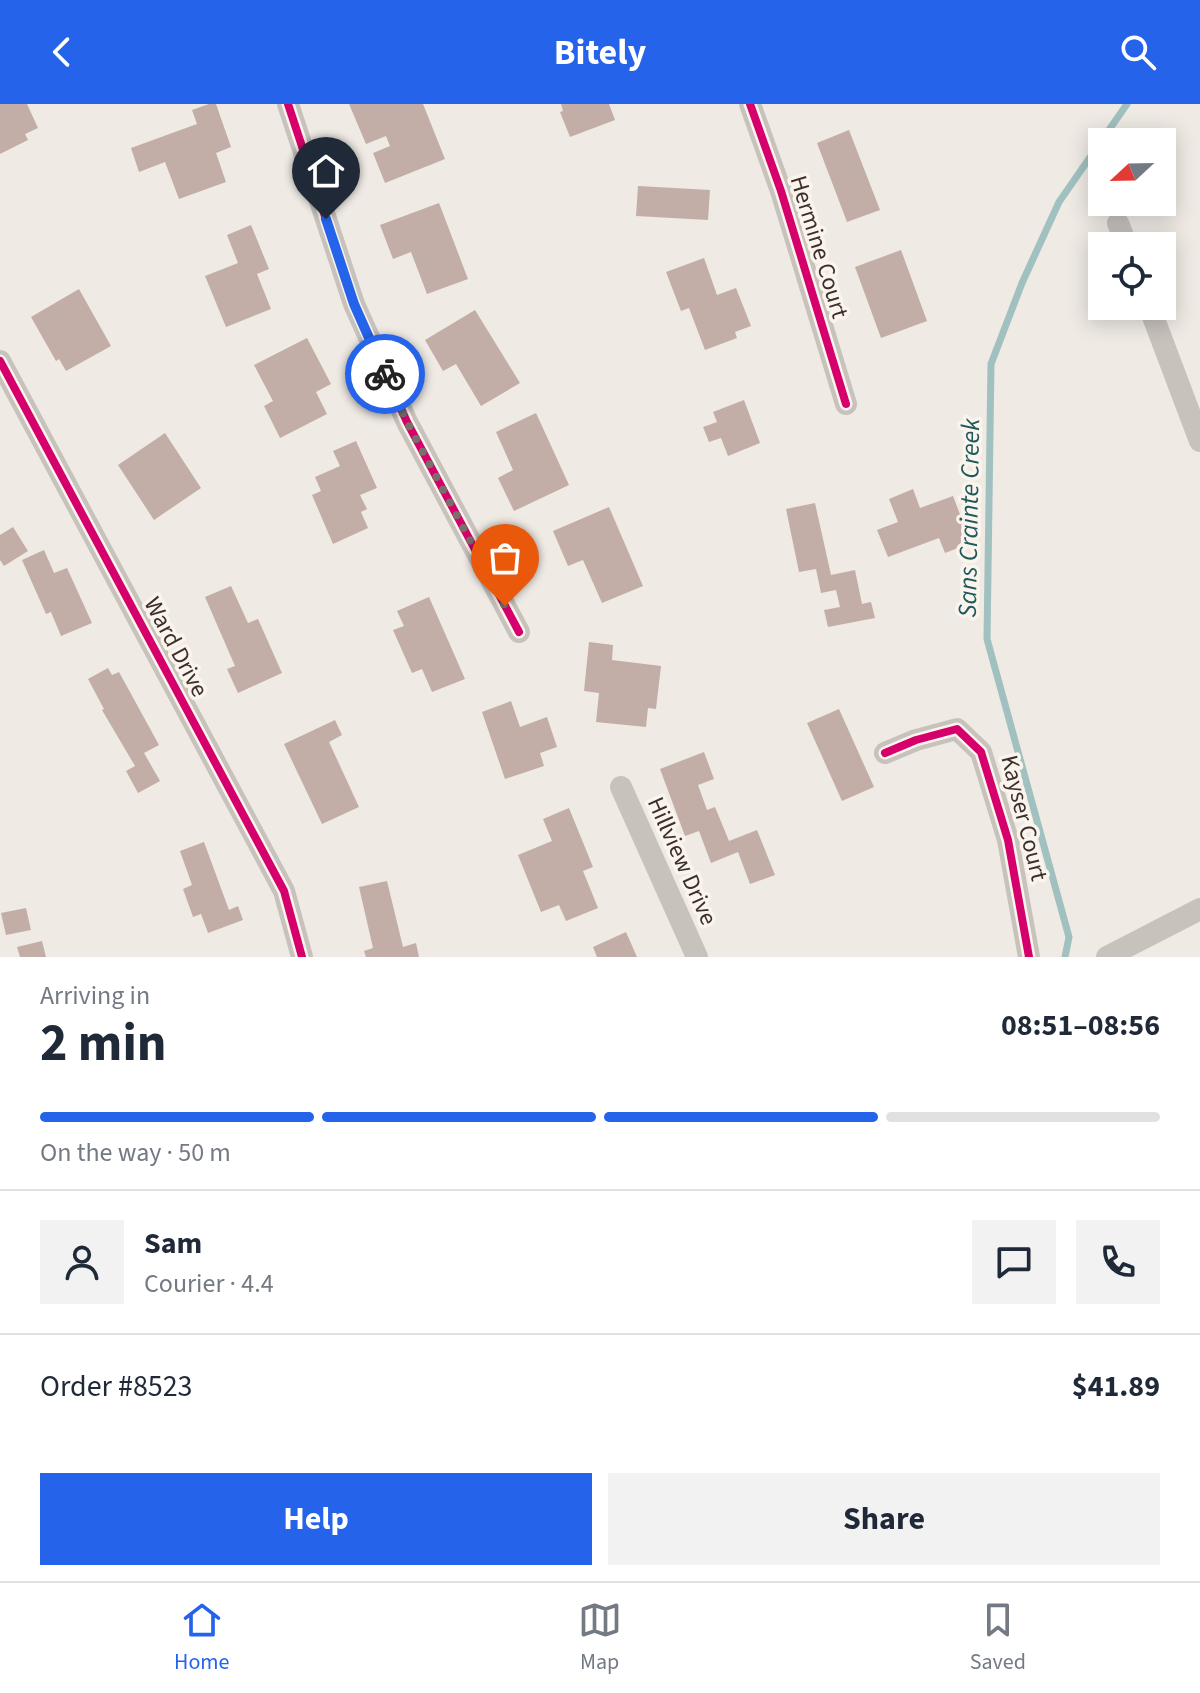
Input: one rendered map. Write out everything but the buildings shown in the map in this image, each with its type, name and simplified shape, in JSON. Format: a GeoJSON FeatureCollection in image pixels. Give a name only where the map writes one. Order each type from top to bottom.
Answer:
{"type":"FeatureCollection","features":[{"type":"Feature","properties":{"kind":"street"},"geometry":{"type":"LineString","coordinates":[[288,104],[354,304],[407,422],[519,632]]}},
{"type":"Feature","properties":{"kind":"street","name":"Hermine Court"},"geometry":{"type":"LineString","coordinates":[[750,104],[781,191],[846,404]]}},
{"type":"Feature","properties":{"kind":"street"},"geometry":{"type":"LineString","coordinates":[[1118,223],[1122,232]]}},
{"type":"Feature","properties":{"kind":"street"},"geometry":{"type":"LineString","coordinates":[[1154,320],[1200,441]]}},
{"type":"Feature","properties":{"kind":"street","name":"Ward Drive"},"geometry":{"type":"LineString","coordinates":[[0,361],[284,891],[302,957]]}},
{"type":"Feature","properties":{"kind":"street","name":"Kayser Court"},"geometry":{"type":"LineString","coordinates":[[885,753],[916,740],[957,729],[981,752],[1008,840],[1029,957]]}},
{"type":"Feature","properties":{"kind":"street","name":"Hillview Drive"},"geometry":{"type":"LineString","coordinates":[[621,787],[697,957]]}},
{"type":"Feature","properties":{"kind":"street"},"geometry":{"type":"LineString","coordinates":[[1107,957],[1200,909]]}},
{"type":"Feature","properties":{"kind":"waterway","name":"Sans Crainte Creek"},"geometry":{"type":"LineString","coordinates":[[1065,957],[1069,937],[987,639],[991,364],[1022,283],[1059,202],[1127,104]]}},
{"type":"Feature","properties":{"kind":"cycle path"},"geometry":{"type":"LineString","coordinates":[[288,104],[354,304],[407,422],[519,632]]}},
{"type":"Feature","properties":{"kind":"cycle path"},"geometry":{"type":"LineString","coordinates":[[750,104],[781,191],[846,404]]}},
{"type":"Feature","properties":{"kind":"cycle path"},"geometry":{"type":"LineString","coordinates":[[0,361],[284,891],[302,957]]}},
{"type":"Feature","properties":{"kind":"cycle path"},"geometry":{"type":"LineString","coordinates":[[885,753],[916,740],[957,729],[981,752],[1008,840],[1029,957]]}},
{"type":"Feature","properties":{"kind":"way so far"},"geometry":{"type":"LineString","coordinates":[[385,374],[407,422],[505,606]]}},
{"type":"Feature","properties":{"kind":"route"},"geometry":{"type":"LineString","coordinates":[[326,219],[354,304],[385,374]]}}]}
